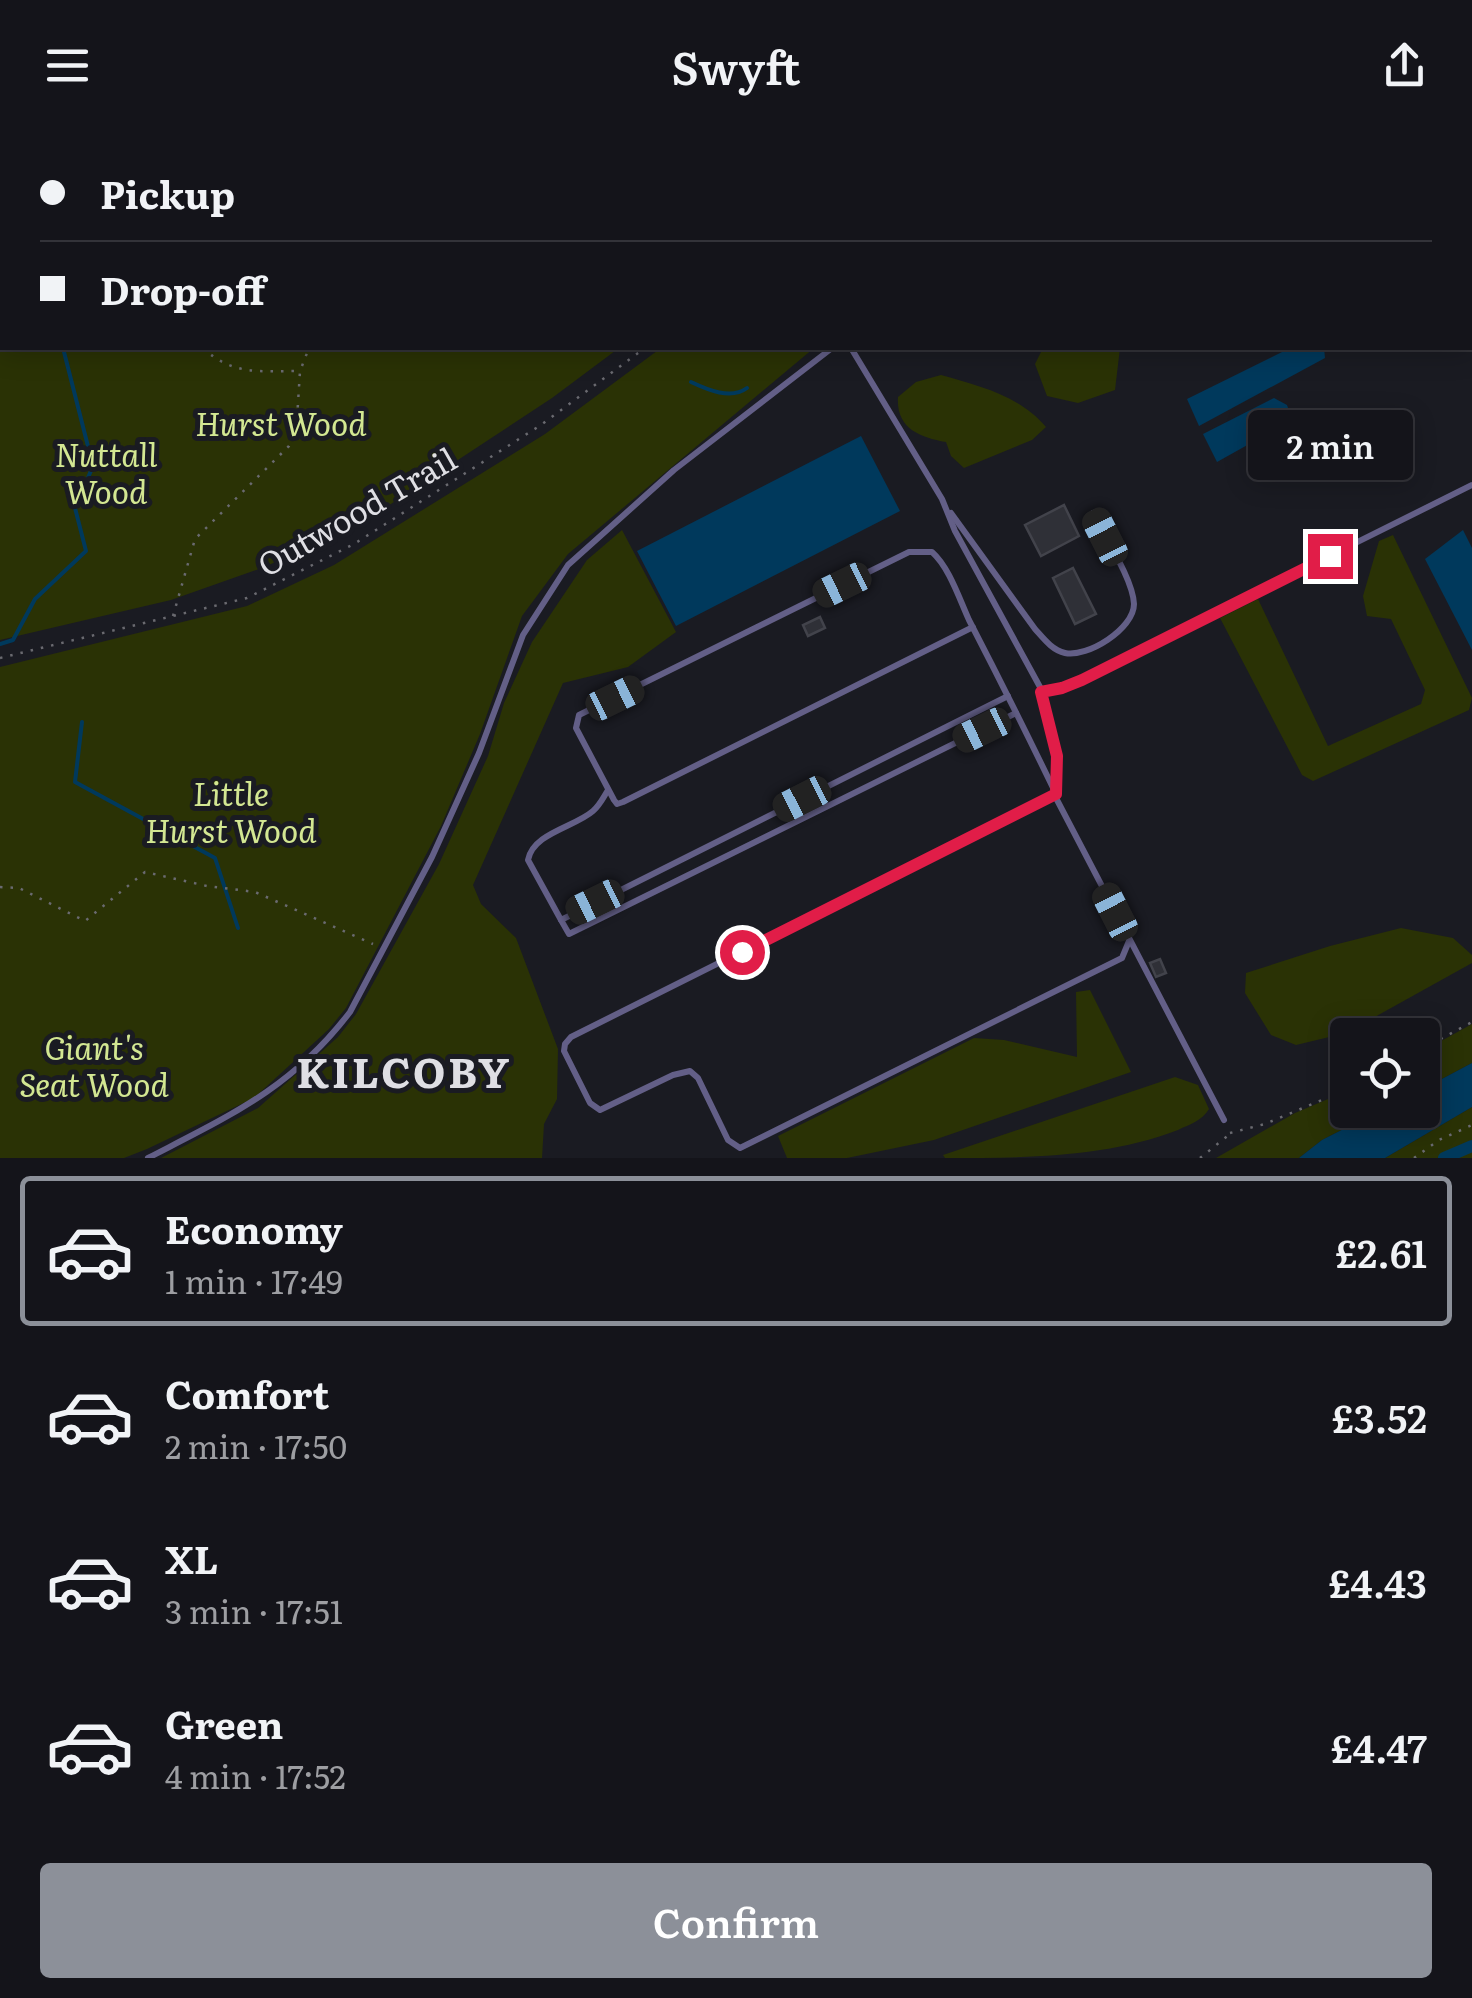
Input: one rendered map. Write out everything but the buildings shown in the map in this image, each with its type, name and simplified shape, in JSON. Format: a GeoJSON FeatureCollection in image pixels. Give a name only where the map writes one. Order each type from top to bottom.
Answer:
{"type":"FeatureCollection","features":[{"type":"Feature","properties":{"kind":"lane"},"geometry":{"type":"LineString","coordinates":[[148,1158],[256,1102],[333,1034],[350,1012],[432,858],[523,635],[568,565],[674,470],[829,350]]}},
{"type":"Feature","properties":{"kind":"lane"},"geometry":{"type":"LineString","coordinates":[[852,350],[942,499],[1035,629],[1050,646],[1068,654],[1122,632],[1134,610],[1129,586],[1092,513]]}},
{"type":"Feature","properties":{"kind":"lane"},"geometry":{"type":"LineString","coordinates":[[1041,692],[1082,680],[1472,485]]}},
{"type":"Feature","properties":{"kind":"lane"},"geometry":{"type":"LineString","coordinates":[[942,499],[955,531],[1041,692],[1057,756],[1056,794]]}},
{"type":"Feature","properties":{"kind":"lane"},"geometry":{"type":"LineString","coordinates":[[973,626],[617,804],[576,728],[579,715],[909,552],[926,551],[937,556],[973,626],[1130,941],[1224,1120]]}},
{"type":"Feature","properties":{"kind":"lane"},"geometry":{"type":"LineString","coordinates":[[561,920],[1008,696]]}},
{"type":"Feature","properties":{"kind":"lane"},"geometry":{"type":"LineString","coordinates":[[608,789],[590,814],[540,841],[529,853],[528,860],[569,934],[1016,713]]}},
{"type":"Feature","properties":{"kind":"lane"},"geometry":{"type":"LineString","coordinates":[[1056,794],[571,1036],[564,1051],[590,1102],[600,1110],[673,1075],[690,1071],[698,1078],[728,1140],[740,1148],[1122,958],[1130,941]]}},
{"type":"Feature","properties":{"kind":"path"},"geometry":{"type":"LineString","coordinates":[[205,350],[241,371],[300,371]]}},
{"type":"Feature","properties":{"kind":"path"},"geometry":{"type":"LineString","coordinates":[[173,616],[195,539],[289,446],[300,371],[308,350]]}},
{"type":"Feature","properties":{"kind":"path","name":"Outwood Trail"},"geometry":{"type":"LineString","coordinates":[[0,658],[247,598],[354,544],[542,425],[642,350]]}},
{"type":"Feature","properties":{"kind":"path"},"geometry":{"type":"LineString","coordinates":[[0,888],[19,888],[84,920],[145,872],[255,892],[383,949]]}},
{"type":"Feature","properties":{"kind":"path"},"geometry":{"type":"LineString","coordinates":[[1440,1039],[1472,1022]]}},
{"type":"Feature","properties":{"kind":"path"},"geometry":{"type":"LineString","coordinates":[[1200,1158],[1230,1133],[1266,1124],[1330,1097]]}},
{"type":"Feature","properties":{"kind":"path"},"geometry":{"type":"LineString","coordinates":[[1224,1120],[1230,1133]]}},
{"type":"Feature","properties":{"kind":"path"},"geometry":{"type":"LineString","coordinates":[[1414,1158],[1439,1140],[1472,1125]]}},
{"type":"Feature","properties":{"kind":"green space"},"geometry":{"type":"Polygon","coordinates":[[[0,350],[616,350],[552,398],[359,525],[262,568],[171,600],[0,640],[0,350]]]}},
{"type":"Feature","properties":{"kind":"green space","name":"Little Hurst Wood"},"geometry":{"type":"Polygon","coordinates":[[[658,350],[812,350],[568,554],[522,616],[480,734],[441,826],[346,1008],[329,1029],[254,1098],[147,1149],[124,1158],[0,1158],[0,667],[247,606],[334,565],[545,434],[658,350]]]}},
{"type":"Feature","properties":{"kind":"green space"},"geometry":{"type":"Polygon","coordinates":[[[1042,350],[1120,350],[1115,390],[1078,403],[1047,396],[1035,364],[1042,350]]]}},
{"type":"Feature","properties":{"kind":"green space"},"geometry":{"type":"Polygon","coordinates":[[[941,375],[1012,400],[1046,427],[1032,440],[964,468],[951,456],[946,442],[927,437],[905,424],[898,408],[898,397],[916,382],[941,375]]]}},
{"type":"Feature","properties":{"kind":"green space"},"geometry":{"type":"Polygon","coordinates":[[[622,530],[676,632],[628,667],[563,683],[473,885],[481,904],[516,938],[558,1049],[557,1099],[544,1124],[542,1158],[161,1158],[258,1108],[338,1037],[356,1014],[439,864],[488,756],[504,703],[532,642],[587,560],[622,530]]]}},
{"type":"Feature","properties":{"kind":"green space"},"geometry":{"type":"Polygon","coordinates":[[[1393,535],[1472,698],[1469,710],[1313,781],[1302,775],[1220,618],[1258,599],[1328,746],[1421,704],[1425,690],[1391,619],[1367,616],[1363,596],[1379,541],[1393,535]]]}},
{"type":"Feature","properties":{"kind":"green space"},"geometry":{"type":"Polygon","coordinates":[[[1401,928],[1453,938],[1472,955],[1472,963],[1373,1018],[1330,1018],[1330,1037],[1296,1045],[1271,1035],[1245,993],[1246,973],[1401,928]]]}},
{"type":"Feature","properties":{"kind":"green space"},"geometry":{"type":"Polygon","coordinates":[[[1090,990],[1131,1072],[934,1140],[847,1158],[787,1158],[778,1136],[974,1038],[1004,1040],[1077,1057],[1076,992],[1090,990]]]}},
{"type":"Feature","properties":{"kind":"green space"},"geometry":{"type":"Polygon","coordinates":[[[1472,1024],[1472,1063],[1440,1080],[1440,1042],[1472,1024]]]}},
{"type":"Feature","properties":{"kind":"green space"},"geometry":{"type":"Polygon","coordinates":[[[1175,1077],[1198,1085],[1209,1109],[1178,1130],[1093,1151],[1034,1157],[943,1155],[1175,1077]]]}},
{"type":"Feature","properties":{"kind":"green space"},"geometry":{"type":"Polygon","coordinates":[[[1330,1098],[1330,1128],[1346,1128],[1299,1158],[1216,1158],[1295,1113],[1330,1098]]]}},
{"type":"Feature","properties":{"kind":"green space"},"geometry":{"type":"Polygon","coordinates":[[[1472,1107],[1472,1158],[1385,1158],[1440,1128],[1472,1107]]]}},
{"type":"Feature","properties":{"kind":"water"},"geometry":{"type":"Polygon","coordinates":[[[1286,350],[1324,350],[1325,358],[1199,426],[1187,399],[1286,350]]]}},
{"type":"Feature","properties":{"kind":"water"},"geometry":{"type":"Polygon","coordinates":[[[1274,398],[1287,405],[1292,420],[1217,462],[1203,434],[1274,398]]]}},
{"type":"Feature","properties":{"kind":"water"},"geometry":{"type":"Polygon","coordinates":[[[861,436],[900,511],[676,626],[637,551],[861,436]]]}},
{"type":"Feature","properties":{"kind":"water"},"geometry":{"type":"Polygon","coordinates":[[[1463,530],[1472,548],[1472,650],[1425,559],[1463,530]]]}},
{"type":"Feature","properties":{"kind":"water"},"geometry":{"type":"Polygon","coordinates":[[[1472,1063],[1472,1107],[1440,1126],[1440,1080],[1472,1063]]]}},
{"type":"Feature","properties":{"kind":"water"},"geometry":{"type":"Polygon","coordinates":[[[1346,1128],[1436,1128],[1385,1158],[1299,1158],[1346,1128]]]}},
{"type":"Feature","properties":{"kind":"waterway"},"geometry":{"type":"LineString","coordinates":[[0,644],[13,640],[35,599],[86,551],[75,508],[93,466],[64,350]]}},
{"type":"Feature","properties":{"kind":"waterway"},"geometry":{"type":"LineString","coordinates":[[691,382],[727,393],[747,388]]}},
{"type":"Feature","properties":{"kind":"waterway"},"geometry":{"type":"LineString","coordinates":[[82,722],[75,782],[215,858],[238,928]]}},
{"type":"Feature","properties":{"kind":"waterway"},"geometry":{"type":"LineString","coordinates":[[1444,1158],[1472,1146]]}},
{"type":"Feature","properties":{"kind":"district","name":"KILCOBY"},"geometry":{"type":"Point","coordinates":[404,1070]}},
{"type":"Feature","properties":{"kind":"route"},"geometry":{"type":"LineString","coordinates":[[742,952],[1056,794],[1057,756],[1041,692],[1082,680],[1330,556]]}},
{"type":"Feature","properties":{"kind":"park label","name":"Hurst Wood"},"geometry":{"type":"Point","coordinates":[281,422]}},
{"type":"Feature","properties":{"kind":"park label","name":"Nuttall Wood"},"geometry":{"type":"Point","coordinates":[106,472]}},
{"type":"Feature","properties":{"kind":"park label","name":"Giant's Seat Wood"},"geometry":{"type":"Point","coordinates":[94,1064]}}]}
